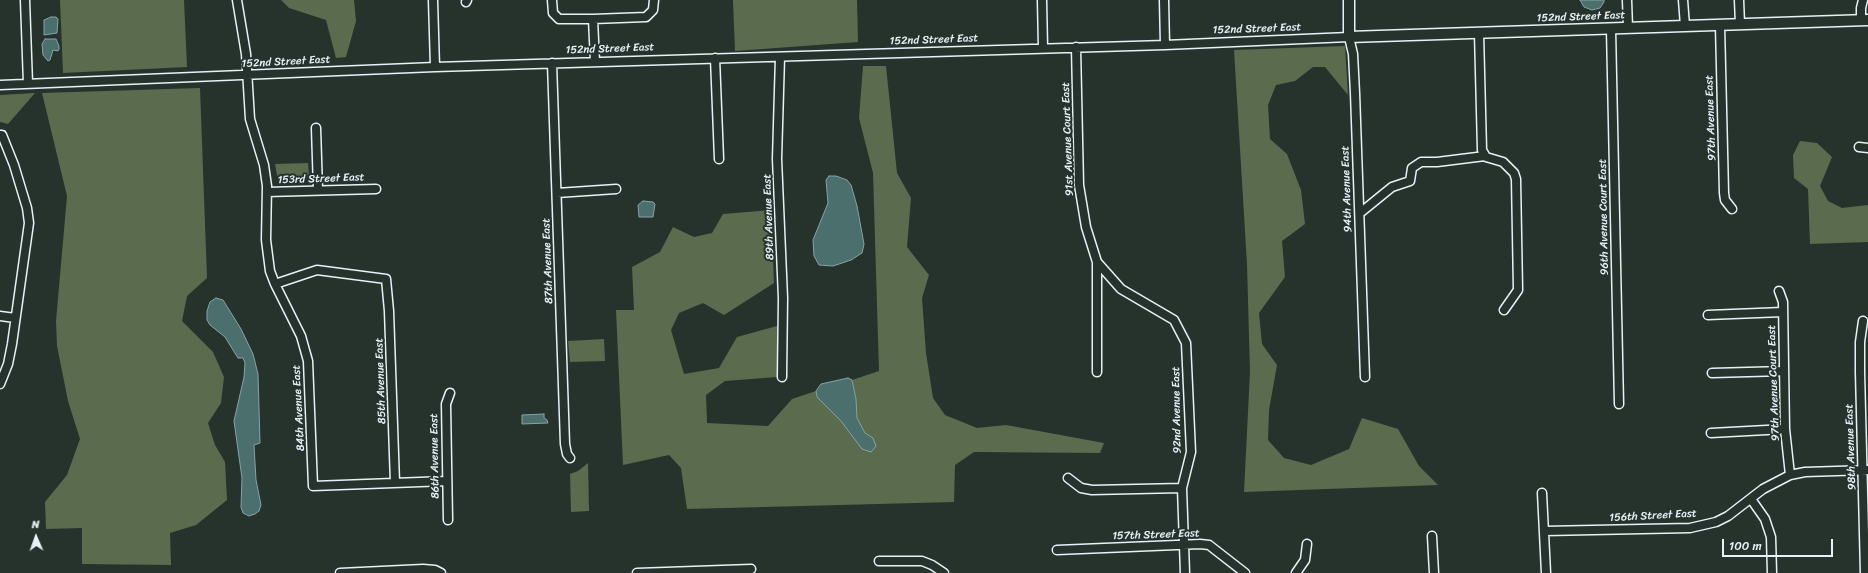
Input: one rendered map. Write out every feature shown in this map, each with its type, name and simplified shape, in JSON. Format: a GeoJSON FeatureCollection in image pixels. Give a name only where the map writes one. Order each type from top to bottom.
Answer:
{"type":"FeatureCollection","features":[{"type":"Feature","properties":{"kind":"main road","name":"94th Avenue East"},"geometry":{"type":"LineString","coordinates":[[1349,0],[1349,37]]}},
{"type":"Feature","properties":{"kind":"main road","name":"152nd Street East"},"geometry":{"type":"LineString","coordinates":[[1349,37],[1865,20]]}},
{"type":"Feature","properties":{"kind":"street"},"geometry":{"type":"LineString","coordinates":[[25,0],[28,84]]}},
{"type":"Feature","properties":{"kind":"street","name":"84th Avenue East"},"geometry":{"type":"LineString","coordinates":[[237,0],[248,76],[250,119],[264,166],[267,192],[266,240],[270,271],[275,284],[296,324],[305,347],[308,361],[313,486],[395,483]]}},
{"type":"Feature","properties":{"kind":"street"},"geometry":{"type":"LineString","coordinates":[[433,0],[435,67]]}},
{"type":"Feature","properties":{"kind":"street"},"geometry":{"type":"LineString","coordinates":[[552,0],[553,13],[559,19],[646,17],[653,10],[654,0]]}},
{"type":"Feature","properties":{"kind":"street"},"geometry":{"type":"LineString","coordinates":[[1042,0],[1043,48]]}},
{"type":"Feature","properties":{"kind":"street"},"geometry":{"type":"LineString","coordinates":[[1164,0],[1165,45]]}},
{"type":"Feature","properties":{"kind":"street"},"geometry":{"type":"LineString","coordinates":[[1627,0],[1628,28]]}},
{"type":"Feature","properties":{"kind":"street"},"geometry":{"type":"LineString","coordinates":[[1683,0],[1685,26]]}},
{"type":"Feature","properties":{"kind":"street"},"geometry":{"type":"LineString","coordinates":[[1739,0],[1740,24]]}},
{"type":"Feature","properties":{"kind":"street"},"geometry":{"type":"LineString","coordinates":[[1863,0],[1861,8],[1865,20]]}},
{"type":"Feature","properties":{"kind":"street"},"geometry":{"type":"LineString","coordinates":[[593,19],[595,62]]}},
{"type":"Feature","properties":{"kind":"street","name":"97th Avenue East"},"geometry":{"type":"LineString","coordinates":[[1720,25],[1724,194],[1732,209]]}},
{"type":"Feature","properties":{"kind":"street","name":"96th Avenue Court East"},"geometry":{"type":"LineString","coordinates":[[1610,28],[1619,404]]}},
{"type":"Feature","properties":{"kind":"street"},"geometry":{"type":"LineString","coordinates":[[1479,33],[1482,150],[1485,156]]}},
{"type":"Feature","properties":{"kind":"street","name":"152nd Street East"},"geometry":{"type":"LineString","coordinates":[[0,85],[248,76],[435,67],[1076,46],[1165,45],[1349,37]]}},
{"type":"Feature","properties":{"kind":"street","name":"94th Avenue East"},"geometry":{"type":"LineString","coordinates":[[1349,37],[1353,54],[1365,377]]}},
{"type":"Feature","properties":{"kind":"street","name":"91st Avenue Court East"},"geometry":{"type":"LineString","coordinates":[[1076,46],[1079,185],[1086,227],[1097,262],[1097,372]]}},
{"type":"Feature","properties":{"kind":"street","name":"89th Avenue East"},"geometry":{"type":"LineString","coordinates":[[780,56],[777,159],[782,288],[782,377]]}},
{"type":"Feature","properties":{"kind":"street"},"geometry":{"type":"LineString","coordinates":[[715,58],[718,159]]}},
{"type":"Feature","properties":{"kind":"street","name":"87th Avenue East"},"geometry":{"type":"LineString","coordinates":[[552,63],[565,444],[567,454],[570,458]]}},
{"type":"Feature","properties":{"kind":"street"},"geometry":{"type":"LineString","coordinates":[[316,128],[318,190]]}},
{"type":"Feature","properties":{"kind":"street"},"geometry":{"type":"LineString","coordinates":[[0,384],[8,364],[28,223],[27,208],[18,179],[1,135]]}},
{"type":"Feature","properties":{"kind":"street"},"geometry":{"type":"LineString","coordinates":[[1360,213],[1392,187],[1410,181],[1412,168],[1422,162],[1437,162],[1485,156],[1503,162],[1511,169],[1516,179],[1519,285],[1516,294],[1504,310]]}},
{"type":"Feature","properties":{"kind":"street","name":"153rd Street East"},"geometry":{"type":"LineString","coordinates":[[267,192],[376,189]]}},
{"type":"Feature","properties":{"kind":"street"},"geometry":{"type":"LineString","coordinates":[[556,193],[616,189]]}},
{"type":"Feature","properties":{"kind":"street","name":"92nd Avenue East"},"geometry":{"type":"LineString","coordinates":[[1097,262],[1121,289],[1174,320],[1186,343],[1191,452],[1187,475],[1182,488],[1185,573]]}},
{"type":"Feature","properties":{"kind":"street","name":"85th Avenue East"},"geometry":{"type":"LineString","coordinates":[[275,284],[317,270],[386,279],[390,311],[395,483]]}},
{"type":"Feature","properties":{"kind":"street","name":"97th Avenue Court East"},"geometry":{"type":"LineString","coordinates":[[1779,291],[1783,302],[1785,429],[1790,475]]}},
{"type":"Feature","properties":{"kind":"street"},"geometry":{"type":"LineString","coordinates":[[1708,315],[1783,312]]}},
{"type":"Feature","properties":{"kind":"street"},"geometry":{"type":"LineString","coordinates":[[0,316],[15,318]]}},
{"type":"Feature","properties":{"kind":"street","name":"98th Avenue East"},"geometry":{"type":"LineString","coordinates":[[1863,321],[1860,350],[1865,470],[1866,572]]}},
{"type":"Feature","properties":{"kind":"street"},"geometry":{"type":"LineString","coordinates":[[1712,374],[1784,371]]}},
{"type":"Feature","properties":{"kind":"street","name":"86th Avenue East"},"geometry":{"type":"LineString","coordinates":[[448,520],[446,404],[450,393]]}},
{"type":"Feature","properties":{"kind":"street"},"geometry":{"type":"LineString","coordinates":[[1711,433],[1785,429]]}},
{"type":"Feature","properties":{"kind":"street","name":"156th Street East"},"geometry":{"type":"LineString","coordinates":[[1544,531],[1690,528],[1716,522],[1728,516],[1763,489],[1790,475],[1805,472],[1865,470]]}},
{"type":"Feature","properties":{"kind":"street"},"geometry":{"type":"LineString","coordinates":[[1068,478],[1081,488],[1092,490],[1182,488]]}},
{"type":"Feature","properties":{"kind":"street"},"geometry":{"type":"LineString","coordinates":[[395,483],[447,481]]}},
{"type":"Feature","properties":{"kind":"street"},"geometry":{"type":"LineString","coordinates":[[1542,493],[1546,573]]}},
{"type":"Feature","properties":{"kind":"street"},"geometry":{"type":"LineString","coordinates":[[1751,499],[1765,519],[1772,537],[1772,573]]}},
{"type":"Feature","properties":{"kind":"street"},"geometry":{"type":"LineString","coordinates":[[1432,536],[1434,573]]}},
{"type":"Feature","properties":{"kind":"street","name":"157th Street East"},"geometry":{"type":"LineString","coordinates":[[1057,550],[1200,544],[1214,548],[1245,573]]}},
{"type":"Feature","properties":{"kind":"street"},"geometry":{"type":"LineString","coordinates":[[1296,573],[1305,560],[1307,544]]}},
{"type":"Feature","properties":{"kind":"street"},"geometry":{"type":"LineString","coordinates":[[879,561],[922,561],[932,565],[944,573]]}},
{"type":"Feature","properties":{"kind":"street"},"geometry":{"type":"LineString","coordinates":[[340,573],[423,568],[435,570],[441,573]]}},
{"type":"Feature","properties":{"kind":"street"},"geometry":{"type":"LineString","coordinates":[[637,573],[751,569]]}},
{"type":"Feature","properties":{"kind":"green space"},"geometry":{"type":"Polygon","coordinates":[[[60,0],[184,0],[187,67],[63,73],[60,0]]]}},
{"type":"Feature","properties":{"kind":"green space"},"geometry":{"type":"Polygon","coordinates":[[[281,0],[354,0],[356,21],[346,57],[336,58],[326,20],[289,8],[281,0]]]}},
{"type":"Feature","properties":{"kind":"green space"},"geometry":{"type":"Polygon","coordinates":[[[733,0],[857,0],[858,42],[735,51],[733,0]]]}},
{"type":"Feature","properties":{"kind":"green space"},"geometry":{"type":"Polygon","coordinates":[[[1345,46],[1348,95],[1325,67],[1313,67],[1295,81],[1276,85],[1268,105],[1270,139],[1287,154],[1301,190],[1305,224],[1282,241],[1285,277],[1259,313],[1262,344],[1277,365],[1269,410],[1268,440],[1284,458],[1311,465],[1349,449],[1362,418],[1398,429],[1419,466],[1438,485],[1244,492],[1250,372],[1247,264],[1234,50],[1345,46]]]}},
{"type":"Feature","properties":{"kind":"green space"},"geometry":{"type":"Polygon","coordinates":[[[863,66],[886,66],[897,173],[911,198],[907,247],[929,275],[922,298],[926,353],[933,398],[945,415],[977,428],[1006,425],[1104,443],[1100,453],[974,452],[955,465],[954,502],[687,509],[681,468],[669,455],[623,465],[616,310],[634,310],[632,267],[660,252],[673,227],[694,237],[712,233],[723,214],[771,210],[774,283],[724,315],[703,303],[679,313],[671,330],[684,374],[719,368],[737,337],[777,326],[777,377],[725,381],[706,395],[707,423],[768,426],[792,399],[816,391],[817,397],[841,421],[873,438],[865,433],[857,418],[856,399],[852,380],[879,371],[873,173],[859,118],[863,66]]]}},
{"type":"Feature","properties":{"kind":"green space"},"geometry":{"type":"Polygon","coordinates":[[[200,88],[207,278],[187,296],[182,321],[213,352],[224,377],[221,403],[208,423],[215,445],[225,462],[227,500],[196,525],[170,533],[171,565],[82,564],[82,528],[46,529],[45,502],[67,475],[80,439],[68,401],[57,346],[56,321],[67,196],[42,93],[200,88]]]}},
{"type":"Feature","properties":{"kind":"green space"},"geometry":{"type":"Polygon","coordinates":[[[35,93],[8,124],[0,122],[0,95],[35,93]]]}},
{"type":"Feature","properties":{"kind":"green space"},"geometry":{"type":"Polygon","coordinates":[[[1800,141],[1817,143],[1832,157],[1820,186],[1828,201],[1842,208],[1868,205],[1868,242],[1810,244],[1808,189],[1794,178],[1793,155],[1800,141]]]}},
{"type":"Feature","properties":{"kind":"green space"},"geometry":{"type":"Polygon","coordinates":[[[308,163],[309,175],[306,180],[282,182],[278,180],[275,164],[308,163]]]}},
{"type":"Feature","properties":{"kind":"green space"},"geometry":{"type":"Polygon","coordinates":[[[604,339],[605,361],[570,362],[568,341],[604,339]]]}},
{"type":"Feature","properties":{"kind":"green space"},"geometry":{"type":"Polygon","coordinates":[[[588,463],[589,511],[571,512],[570,474],[578,471],[588,463]]]}},
{"type":"Feature","properties":{"kind":"water"},"geometry":{"type":"Polygon","coordinates":[[[1580,0],[1604,0],[1604,2],[1600,8],[1592,10],[1584,7],[1580,0]]]}},
{"type":"Feature","properties":{"kind":"water"},"geometry":{"type":"Polygon","coordinates":[[[51,17],[56,17],[58,19],[57,33],[44,35],[44,20],[51,17]]]}},
{"type":"Feature","properties":{"kind":"water"},"geometry":{"type":"Polygon","coordinates":[[[45,39],[56,39],[59,46],[58,51],[53,50],[50,60],[48,61],[43,55],[42,44],[45,39]]]}},
{"type":"Feature","properties":{"kind":"water"},"geometry":{"type":"Polygon","coordinates":[[[829,176],[836,176],[847,180],[851,185],[857,206],[864,244],[862,253],[851,260],[833,266],[819,265],[814,256],[813,240],[828,203],[826,180],[829,176]]]}},
{"type":"Feature","properties":{"kind":"water"},"geometry":{"type":"Polygon","coordinates":[[[643,201],[653,202],[655,204],[653,217],[639,217],[638,205],[643,201]]]}},
{"type":"Feature","properties":{"kind":"water"},"geometry":{"type":"Polygon","coordinates":[[[216,298],[223,300],[241,329],[253,354],[258,374],[260,443],[254,445],[256,480],[261,505],[259,511],[249,516],[243,513],[241,507],[242,478],[234,421],[244,377],[245,363],[243,358],[238,358],[225,337],[210,325],[207,320],[207,311],[210,302],[216,298]]]}},
{"type":"Feature","properties":{"kind":"water"},"geometry":{"type":"Polygon","coordinates":[[[848,378],[852,380],[856,399],[857,418],[865,433],[873,438],[876,446],[871,452],[862,449],[841,421],[817,397],[816,391],[821,384],[848,378]]]}},
{"type":"Feature","properties":{"kind":"water"},"geometry":{"type":"Polygon","coordinates":[[[544,414],[544,418],[548,423],[522,424],[522,415],[544,414]]]}}]}
